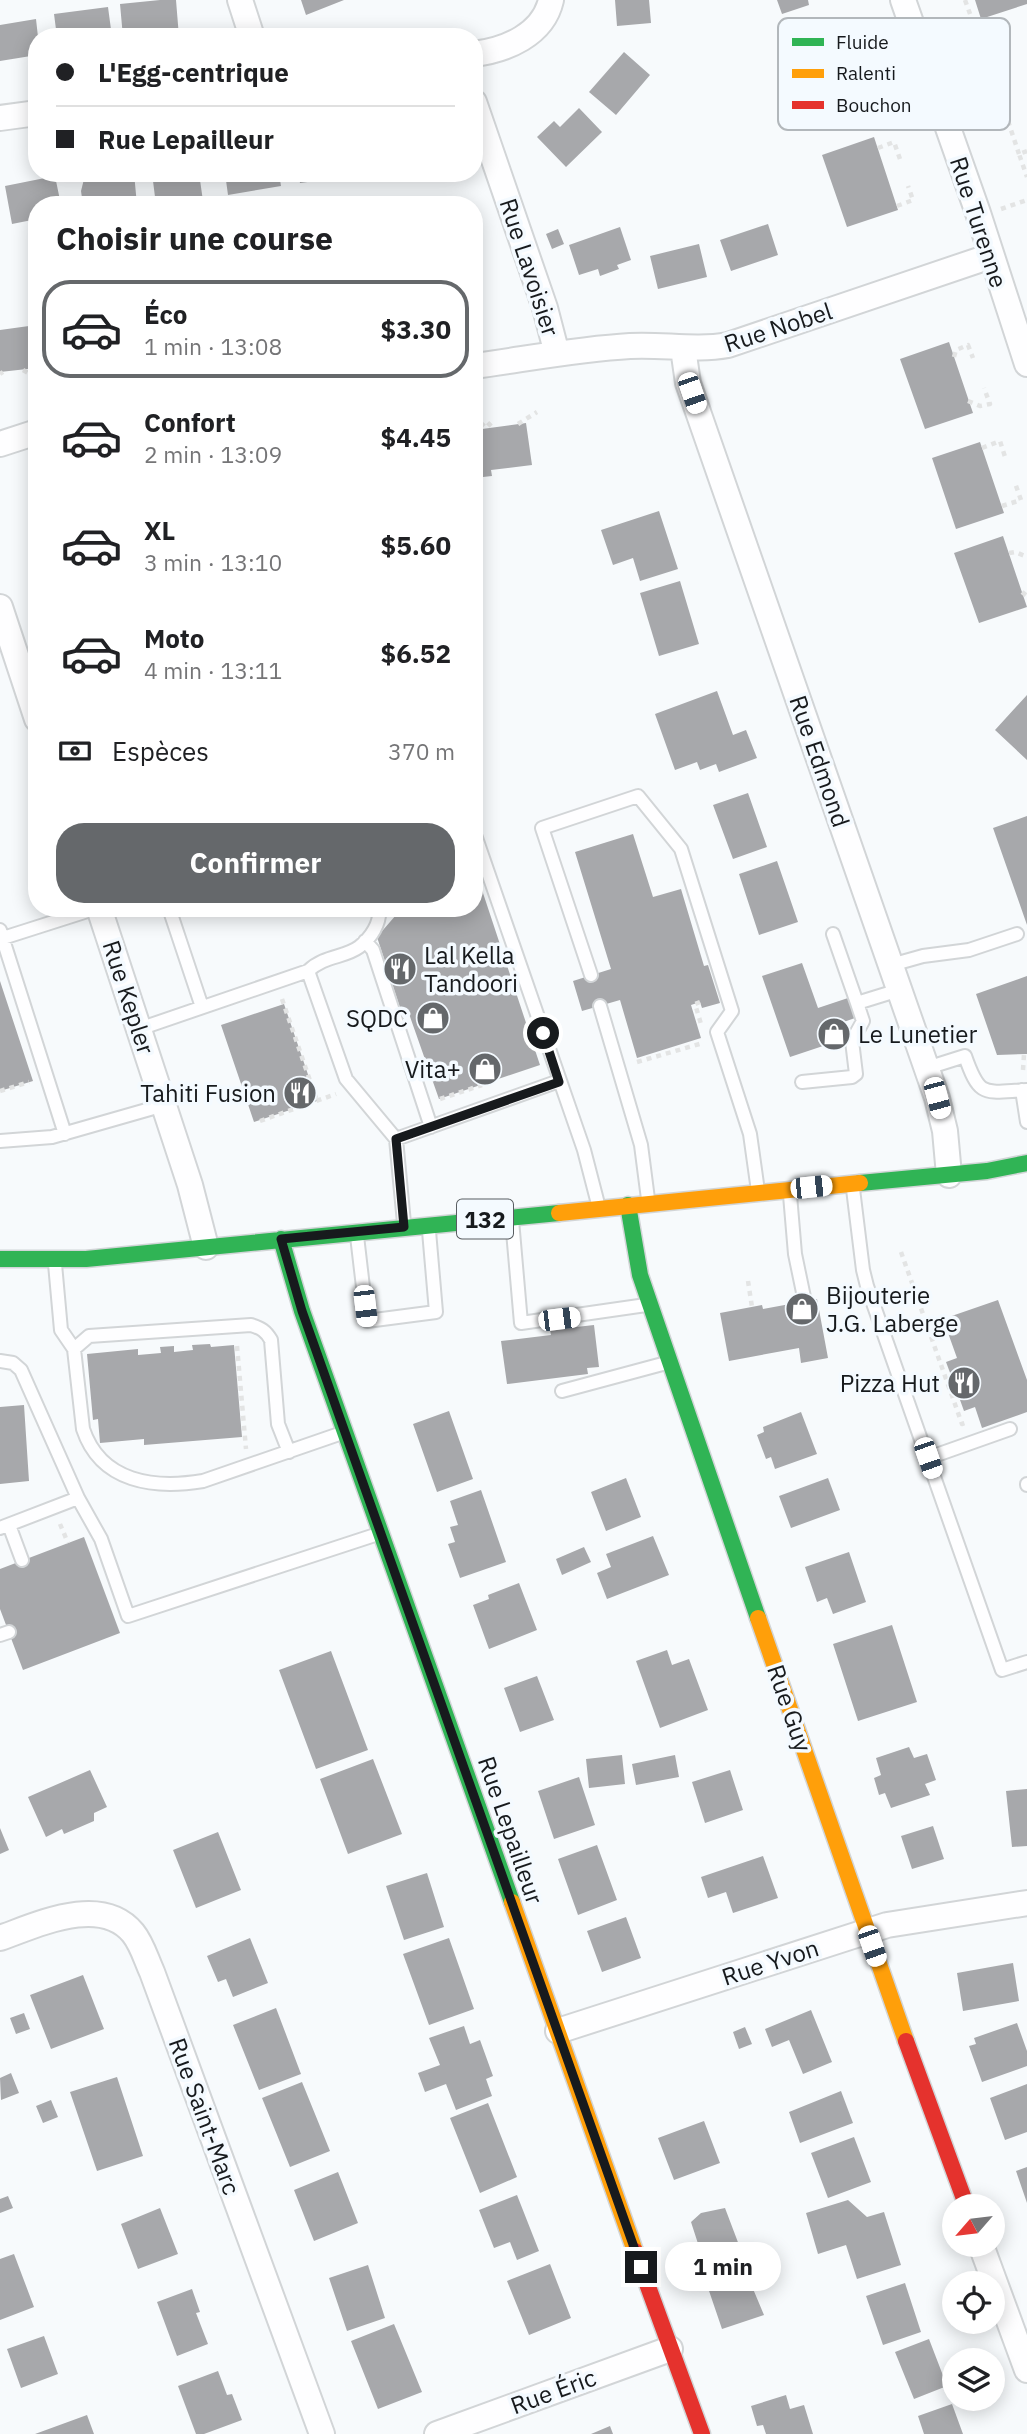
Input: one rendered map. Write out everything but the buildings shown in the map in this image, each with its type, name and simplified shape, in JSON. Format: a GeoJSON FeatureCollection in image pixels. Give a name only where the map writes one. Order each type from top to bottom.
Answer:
{"type":"FeatureCollection","features":[{"type":"Feature","properties":{"kind":"main road","name":"132"},"geometry":{"type":"LineString","coordinates":[[14,1274],[55,1263],[86,1259],[949,1175],[1027,1163]]}},
{"type":"Feature","properties":{"kind":"main road","name":"132"},"geometry":{"type":"LineString","coordinates":[[987,1171],[1027,1173]]}},
{"type":"Feature","properties":{"kind":"main road","name":"Rue Guy"},"geometry":{"type":"LineString","coordinates":[[628,1205],[638,1268],[650,1305],[867,1931],[962,2194]]}},
{"type":"Feature","properties":{"kind":"main road","name":"Rue Lepailleur"},"geometry":{"type":"LineString","coordinates":[[281,1239],[298,1298],[702,2434]]}},
{"type":"Feature","properties":{"kind":"main road","name":"132"},"geometry":{"type":"LineString","coordinates":[[0,1259],[55,1263]]}},
{"type":"Feature","properties":{"kind":"street"},"geometry":{"type":"LineString","coordinates":[[240,0],[249,28]]}},
{"type":"Feature","properties":{"kind":"street"},"geometry":{"type":"LineString","coordinates":[[483,52],[497,50],[525,38],[544,16],[551,0]]}},
{"type":"Feature","properties":{"kind":"street","name":"Rue Turenne"},"geometry":{"type":"LineString","coordinates":[[903,0],[909,18]]}},
{"type":"Feature","properties":{"kind":"street"},"geometry":{"type":"LineString","coordinates":[[0,118],[28,114]]}},
{"type":"Feature","properties":{"kind":"street","name":"Rue Lavoisier"},"geometry":{"type":"LineString","coordinates":[[483,128],[545,308],[558,354]]}},
{"type":"Feature","properties":{"kind":"street","name":"Rue Turenne"},"geometry":{"type":"LineString","coordinates":[[948,130],[1027,364]]}},
{"type":"Feature","properties":{"kind":"street","name":"Rue Nobel"},"geometry":{"type":"LineString","coordinates":[[483,365],[629,346],[683,348],[728,345],[991,256]]}},
{"type":"Feature","properties":{"kind":"street","name":"Rue Edmond"},"geometry":{"type":"LineString","coordinates":[[683,348],[688,383],[927,1068],[945,1131],[949,1175]]}},
{"type":"Feature","properties":{"kind":"street"},"geometry":{"type":"LineString","coordinates":[[0,444],[28,435]]}},
{"type":"Feature","properties":{"kind":"street"},"geometry":{"type":"LineString","coordinates":[[0,607],[28,692]]}},
{"type":"Feature","properties":{"kind":"street","name":"Rue Kepler"},"geometry":{"type":"LineString","coordinates":[[101,917],[190,1185],[206,1247]]}},
{"type":"Feature","properties":{"kind":"street","name":"Rue Yvon"},"geometry":{"type":"LineString","coordinates":[[558,2031],[867,1931],[903,1922],[1027,1903]]}},
{"type":"Feature","properties":{"kind":"street","name":"Rue Saint-Marc"},"geometry":{"type":"LineString","coordinates":[[0,1938],[60,1919],[94,1914],[110,1917],[124,1924],[134,1934],[152,1972],[322,2434]]}},
{"type":"Feature","properties":{"kind":"street"},"geometry":{"type":"LineString","coordinates":[[986,2258],[1027,2370]]}},
{"type":"Feature","properties":{"kind":"street","name":"Rue Éric"},"geometry":{"type":"LineString","coordinates":[[437,2434],[670,2349]]}},
{"type":"Feature","properties":{"kind":"lane"},"geometry":{"type":"LineString","coordinates":[[591,975],[542,828],[638,796],[681,849],[732,1011],[717,1032],[750,1134],[758,1192]]}},
{"type":"Feature","properties":{"kind":"lane"},"geometry":{"type":"LineString","coordinates":[[483,858],[584,1150],[599,1208]]}},
{"type":"Feature","properties":{"kind":"lane"},"geometry":{"type":"LineString","coordinates":[[64,917],[1,934],[65,1134]]}},
{"type":"Feature","properties":{"kind":"lane"},"geometry":{"type":"LineString","coordinates":[[172,917],[202,1007]]}},
{"type":"Feature","properties":{"kind":"lane"},"geometry":{"type":"LineString","coordinates":[[139,1029],[307,971],[318,962],[359,948],[377,927],[381,917]]}},
{"type":"Feature","properties":{"kind":"lane"},"geometry":{"type":"LineString","coordinates":[[802,1082],[852,1077],[856,1074],[852,1041],[863,1021],[833,934]]}},
{"type":"Feature","properties":{"kind":"lane"},"geometry":{"type":"LineString","coordinates":[[891,965],[923,956],[969,950],[1017,934]]}},
{"type":"Feature","properties":{"kind":"lane"},"geometry":{"type":"LineString","coordinates":[[365,941],[373,950],[431,1127]]}},
{"type":"Feature","properties":{"kind":"lane"},"geometry":{"type":"LineString","coordinates":[[307,971],[346,1079],[396,1139],[404,1227]]}},
{"type":"Feature","properties":{"kind":"lane"},"geometry":{"type":"LineString","coordinates":[[857,1003],[899,990]]}},
{"type":"Feature","properties":{"kind":"lane"},"geometry":{"type":"LineString","coordinates":[[600,1006],[642,1144],[649,1203]]}},
{"type":"Feature","properties":{"kind":"lane"},"geometry":{"type":"LineString","coordinates":[[927,1068],[965,1056],[980,1088],[987,1091],[1024,1090],[1027,1122]]}},
{"type":"Feature","properties":{"kind":"lane"},"geometry":{"type":"LineString","coordinates":[[396,1139],[559,1082]]}},
{"type":"Feature","properties":{"kind":"lane"},"geometry":{"type":"LineString","coordinates":[[0,1142],[52,1137],[164,1105]]}},
{"type":"Feature","properties":{"kind":"lane"},"geometry":{"type":"LineString","coordinates":[[853,1183],[867,1286],[1002,1670],[1027,1662]]}},
{"type":"Feature","properties":{"kind":"lane"},"geometry":{"type":"LineString","coordinates":[[790,1189],[795,1254],[804,1302]]}},
{"type":"Feature","properties":{"kind":"lane"},"geometry":{"type":"LineString","coordinates":[[512,1217],[521,1323],[650,1305]]}},
{"type":"Feature","properties":{"kind":"lane"},"geometry":{"type":"LineString","coordinates":[[357,1232],[367,1321],[436,1312],[429,1225]]}},
{"type":"Feature","properties":{"kind":"lane"},"geometry":{"type":"LineString","coordinates":[[55,1263],[61,1330],[74,1349],[86,1440],[107,1464],[125,1477],[152,1485],[204,1481],[346,1432]]}},
{"type":"Feature","properties":{"kind":"lane"},"geometry":{"type":"LineString","coordinates":[[74,1349],[89,1336],[251,1325],[260,1328],[271,1340],[278,1424],[289,1452]]}},
{"type":"Feature","properties":{"kind":"lane"},"geometry":{"type":"LineString","coordinates":[[0,1361],[13,1363],[21,1370],[78,1498],[101,1539],[128,1616],[382,1533]]}},
{"type":"Feature","properties":{"kind":"lane"},"geometry":{"type":"LineString","coordinates":[[562,1391],[670,1362]]}},
{"type":"Feature","properties":{"kind":"lane"},"geometry":{"type":"LineString","coordinates":[[928,1458],[1010,1429]]}},
{"type":"Feature","properties":{"kind":"lane"},"geometry":{"type":"LineString","coordinates":[[22,1560],[5,1527],[78,1498]]}},
{"type":"Feature","properties":{"kind":"path"},"geometry":{"type":"LineString","coordinates":[[965,0],[972,18]]}},
{"type":"Feature","properties":{"kind":"path"},"geometry":{"type":"LineString","coordinates":[[1010,126],[1027,177]]}},
{"type":"Feature","properties":{"kind":"path"},"geometry":{"type":"LineString","coordinates":[[878,148],[894,142],[900,159]]}},
{"type":"Feature","properties":{"kind":"path"},"geometry":{"type":"LineString","coordinates":[[1020,154],[1027,151]]}},
{"type":"Feature","properties":{"kind":"path"},"geometry":{"type":"LineString","coordinates":[[897,206],[913,200],[908,186]]}},
{"type":"Feature","properties":{"kind":"path"},"geometry":{"type":"LineString","coordinates":[[954,358],[956,350],[968,345],[972,358]]}},
{"type":"Feature","properties":{"kind":"path"},"geometry":{"type":"LineString","coordinates":[[23,370],[28,373]]}},
{"type":"Feature","properties":{"kind":"path"},"geometry":{"type":"LineString","coordinates":[[968,401],[980,406],[989,404],[984,388]]}},
{"type":"Feature","properties":{"kind":"path"},"geometry":{"type":"LineString","coordinates":[[518,424],[537,412]]}},
{"type":"Feature","properties":{"kind":"path"},"geometry":{"type":"LineString","coordinates":[[483,424],[486,421],[492,427]]}},
{"type":"Feature","properties":{"kind":"path"},"geometry":{"type":"LineString","coordinates":[[982,448],[1000,442],[1006,460]]}},
{"type":"Feature","properties":{"kind":"path"},"geometry":{"type":"LineString","coordinates":[[1002,506],[1021,500],[1016,483]]}},
{"type":"Feature","properties":{"kind":"path"},"geometry":{"type":"LineString","coordinates":[[1009,553],[1025,556]]}},
{"type":"Feature","properties":{"kind":"path"},"geometry":{"type":"LineString","coordinates":[[700,1002],[695,1004],[702,1029]]}},
{"type":"Feature","properties":{"kind":"path"},"geometry":{"type":"LineString","coordinates":[[260,1121],[317,1101],[284,1004]]}},
{"type":"Feature","properties":{"kind":"path"},"geometry":{"type":"LineString","coordinates":[[632,1063],[706,1042]]}},
{"type":"Feature","properties":{"kind":"path"},"geometry":{"type":"LineString","coordinates":[[0,1091],[33,1081]]}},
{"type":"Feature","properties":{"kind":"path"},"geometry":{"type":"LineString","coordinates":[[439,1099],[488,1083]]}},
{"type":"Feature","properties":{"kind":"path"},"geometry":{"type":"LineString","coordinates":[[901,1252],[952,1387],[962,1424],[969,1422]]}},
{"type":"Feature","properties":{"kind":"path"},"geometry":{"type":"LineString","coordinates":[[748,1281],[752,1307]]}},
{"type":"Feature","properties":{"kind":"path"},"geometry":{"type":"LineString","coordinates":[[236,1341],[246,1451]]}},
{"type":"Feature","properties":{"kind":"traffic: fast"},"geometry":{"type":"LineString","coordinates":[[860,1183],[987,1171],[1027,1163]]}},
{"type":"Feature","properties":{"kind":"traffic: fast"},"geometry":{"type":"LineString","coordinates":[[628,1205],[640,1275],[758,1618]]}},
{"type":"Feature","properties":{"kind":"traffic: fast"},"geometry":{"type":"LineString","coordinates":[[0,1259],[86,1259],[559,1213]]}},
{"type":"Feature","properties":{"kind":"traffic: fast"},"geometry":{"type":"LineString","coordinates":[[281,1239],[302,1311],[512,1902]]}},
{"type":"Feature","properties":{"kind":"traffic: slow"},"geometry":{"type":"LineString","coordinates":[[559,1213],[860,1183]]}},
{"type":"Feature","properties":{"kind":"traffic: slow"},"geometry":{"type":"LineString","coordinates":[[758,1618],[906,2041]]}},
{"type":"Feature","properties":{"kind":"traffic: slow"},"geometry":{"type":"LineString","coordinates":[[512,1902],[635,2251]]}},
{"type":"Feature","properties":{"kind":"traffic: jam"},"geometry":{"type":"LineString","coordinates":[[906,2041],[962,2194]]}},
{"type":"Feature","properties":{"kind":"traffic: jam"},"geometry":{"type":"LineString","coordinates":[[635,2251],[702,2434]]}},
{"type":"Feature","properties":{"kind":"place","name":"Lal Kella Tandoori"},"geometry":{"type":"Point","coordinates":[400,969]}},
{"type":"Feature","properties":{"kind":"place","name":"SQDC"},"geometry":{"type":"Point","coordinates":[433,1018]}},
{"type":"Feature","properties":{"kind":"place","name":"Le Lunetier"},"geometry":{"type":"Point","coordinates":[834,1034]}},
{"type":"Feature","properties":{"kind":"place","name":"Vita+"},"geometry":{"type":"Point","coordinates":[485,1069]}},
{"type":"Feature","properties":{"kind":"place","name":"Tahiti Fusion"},"geometry":{"type":"Point","coordinates":[300,1093]}},
{"type":"Feature","properties":{"kind":"place","name":"Bijouterie J.G. Laberge"},"geometry":{"type":"Point","coordinates":[802,1309]}},
{"type":"Feature","properties":{"kind":"place","name":"Pizza Hut"},"geometry":{"type":"Point","coordinates":[964,1383]}},
{"type":"Feature","properties":{"kind":"route"},"geometry":{"type":"LineString","coordinates":[[543,1033],[559,1082],[396,1139],[404,1227],[281,1239],[302,1311],[641,2267]]}}]}
